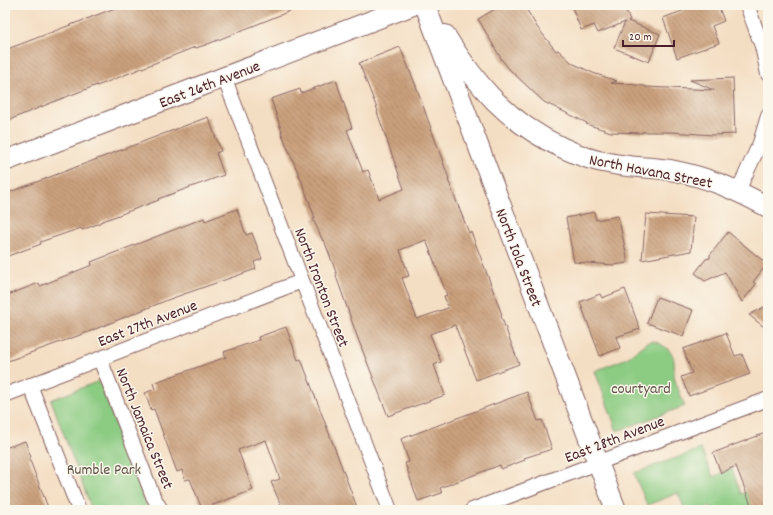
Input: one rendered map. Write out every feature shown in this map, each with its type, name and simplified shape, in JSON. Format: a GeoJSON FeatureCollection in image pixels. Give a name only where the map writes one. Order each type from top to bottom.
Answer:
{"type":"FeatureCollection","features":[{"type":"Feature","properties":{"kind":"street","name":"East 26th Avenue"},"geometry":{"type":"LineString","coordinates":[[5,161],[413,5]]}},
{"type":"Feature","properties":{"kind":"street","name":"North Havana Street"},"geometry":{"type":"LineString","coordinates":[[425,5],[463,63],[492,98],[518,122],[544,139],[577,154],[608,163],[639,168],[674,171],[706,179],[738,191],[768,207]]}},
{"type":"Feature","properties":{"kind":"street","name":"North Iola Street"},"geometry":{"type":"LineString","coordinates":[[425,5],[616,510]]}},
{"type":"Feature","properties":{"kind":"street"},"geometry":{"type":"LineString","coordinates":[[747,5],[762,46],[768,74]]}},
{"type":"Feature","properties":{"kind":"street","name":"North Ironton Street"},"geometry":{"type":"LineString","coordinates":[[224,77],[390,510]]}},
{"type":"Feature","properties":{"kind":"street"},"geometry":{"type":"LineString","coordinates":[[738,191],[760,143],[768,116]]}},
{"type":"Feature","properties":{"kind":"street","name":"East 27th Avenue"},"geometry":{"type":"LineString","coordinates":[[5,395],[302,281]]}},
{"type":"Feature","properties":{"kind":"street","name":"North Jamaica Street"},"geometry":{"type":"LineString","coordinates":[[100,359],[153,496],[161,510]]}},
{"type":"Feature","properties":{"kind":"street"},"geometry":{"type":"LineString","coordinates":[[30,386],[79,510]]}},
{"type":"Feature","properties":{"kind":"street","name":"East 28th Avenue"},"geometry":{"type":"LineString","coordinates":[[472,510],[768,399]]}},
{"type":"Feature","properties":{"kind":"green space","name":"courtyard"},"geometry":{"type":"Polygon","coordinates":[[[653,341],[664,346],[672,354],[675,380],[685,406],[617,431],[595,371],[627,358],[648,342],[653,341]]]}},
{"type":"Feature","properties":{"kind":"green space","name":"Rumble Park"},"geometry":{"type":"Polygon","coordinates":[[[99,381],[149,510],[92,510],[51,400],[99,381]]]}},
{"type":"Feature","properties":{"kind":"green space"},"geometry":{"type":"Polygon","coordinates":[[[701,449],[713,477],[732,469],[741,494],[753,489],[758,505],[745,510],[713,510],[711,506],[699,510],[685,510],[678,493],[647,505],[634,473],[701,449]]]}},
{"type":"Feature","properties":{"kind":"building"},"geometry":{"type":"Polygon","coordinates":[[[123,5],[299,5],[300,7],[9,120],[5,110],[5,50],[123,5]]]}},
{"type":"Feature","properties":{"kind":"building"},"geometry":{"type":"Polygon","coordinates":[[[502,5],[524,5],[537,27],[556,51],[558,50],[572,63],[593,73],[617,81],[611,83],[645,87],[714,90],[690,80],[733,78],[735,134],[713,135],[671,132],[611,132],[586,124],[587,123],[544,102],[510,70],[502,60],[478,19],[502,5]]]}},
{"type":"Feature","properties":{"kind":"building"},"geometry":{"type":"Polygon","coordinates":[[[571,5],[624,5],[630,20],[628,21],[660,34],[649,62],[614,48],[625,22],[598,33],[594,25],[581,30],[571,5]]]}},
{"type":"Feature","properties":{"kind":"building"},"geometry":{"type":"Polygon","coordinates":[[[683,5],[718,5],[724,21],[712,26],[719,43],[677,58],[663,18],[685,10],[683,5]]]}},
{"type":"Feature","properties":{"kind":"building"},"geometry":{"type":"Polygon","coordinates":[[[400,47],[416,86],[449,179],[448,180],[469,233],[471,232],[519,364],[476,380],[455,325],[430,334],[441,362],[434,365],[445,395],[388,416],[357,336],[324,240],[323,241],[313,219],[315,218],[281,132],[271,99],[300,89],[301,93],[336,80],[352,128],[347,130],[363,172],[368,170],[379,199],[404,189],[377,112],[378,111],[359,63],[400,47]],[[426,240],[400,250],[409,276],[402,278],[417,319],[448,308],[444,296],[447,295],[426,240]]]}},
{"type":"Feature","properties":{"kind":"building"},"geometry":{"type":"Polygon","coordinates":[[[208,117],[221,151],[216,153],[224,175],[158,199],[159,200],[82,230],[81,228],[40,242],[41,244],[5,257],[5,194],[208,117]]]}},
{"type":"Feature","properties":{"kind":"building"},"geometry":{"type":"Polygon","coordinates":[[[237,209],[246,235],[252,233],[262,259],[254,262],[256,269],[170,299],[83,334],[5,362],[5,296],[39,283],[40,286],[92,265],[91,262],[204,218],[205,221],[237,209]]]}},
{"type":"Feature","properties":{"kind":"building"},"geometry":{"type":"Polygon","coordinates":[[[594,212],[596,220],[618,216],[627,263],[614,265],[574,262],[566,218],[594,212]]]}},
{"type":"Feature","properties":{"kind":"building"},"geometry":{"type":"Polygon","coordinates":[[[646,214],[694,217],[691,251],[642,260],[646,214]]]}},
{"type":"Feature","properties":{"kind":"building"},"geometry":{"type":"Polygon","coordinates":[[[728,232],[767,264],[753,282],[756,284],[742,302],[725,272],[705,281],[695,273],[706,259],[710,258],[710,255],[728,232]]]}},
{"type":"Feature","properties":{"kind":"building"},"geometry":{"type":"Polygon","coordinates":[[[625,289],[640,329],[616,337],[620,348],[600,356],[580,302],[600,294],[602,298],[625,289]]]}},
{"type":"Feature","properties":{"kind":"building"},"geometry":{"type":"Polygon","coordinates":[[[657,297],[693,310],[683,336],[647,323],[657,297]]]}},
{"type":"Feature","properties":{"kind":"building"},"geometry":{"type":"Polygon","coordinates":[[[768,305],[768,330],[749,315],[768,305]]]}},
{"type":"Feature","properties":{"kind":"building"},"geometry":{"type":"Polygon","coordinates":[[[286,327],[298,360],[301,359],[358,510],[283,510],[271,482],[280,479],[266,440],[238,450],[253,490],[202,509],[190,479],[185,480],[182,470],[177,472],[154,409],[151,410],[145,393],[155,389],[153,383],[226,357],[224,352],[259,340],[258,337],[286,327]]]}},
{"type":"Feature","properties":{"kind":"building"},"geometry":{"type":"Polygon","coordinates":[[[726,333],[735,356],[742,354],[750,374],[689,396],[681,377],[692,373],[683,349],[726,333]]]}},
{"type":"Feature","properties":{"kind":"building"},"geometry":{"type":"Polygon","coordinates":[[[527,392],[538,421],[542,420],[552,449],[524,458],[525,460],[501,469],[500,465],[440,488],[442,493],[418,501],[405,463],[409,462],[401,439],[527,392]]]}},
{"type":"Feature","properties":{"kind":"building"},"geometry":{"type":"Polygon","coordinates":[[[768,432],[768,510],[753,510],[736,466],[721,473],[713,453],[768,432]]]}},
{"type":"Feature","properties":{"kind":"building"},"geometry":{"type":"Polygon","coordinates":[[[25,441],[31,457],[29,458],[49,510],[5,510],[5,448],[25,441]]]}}]}
